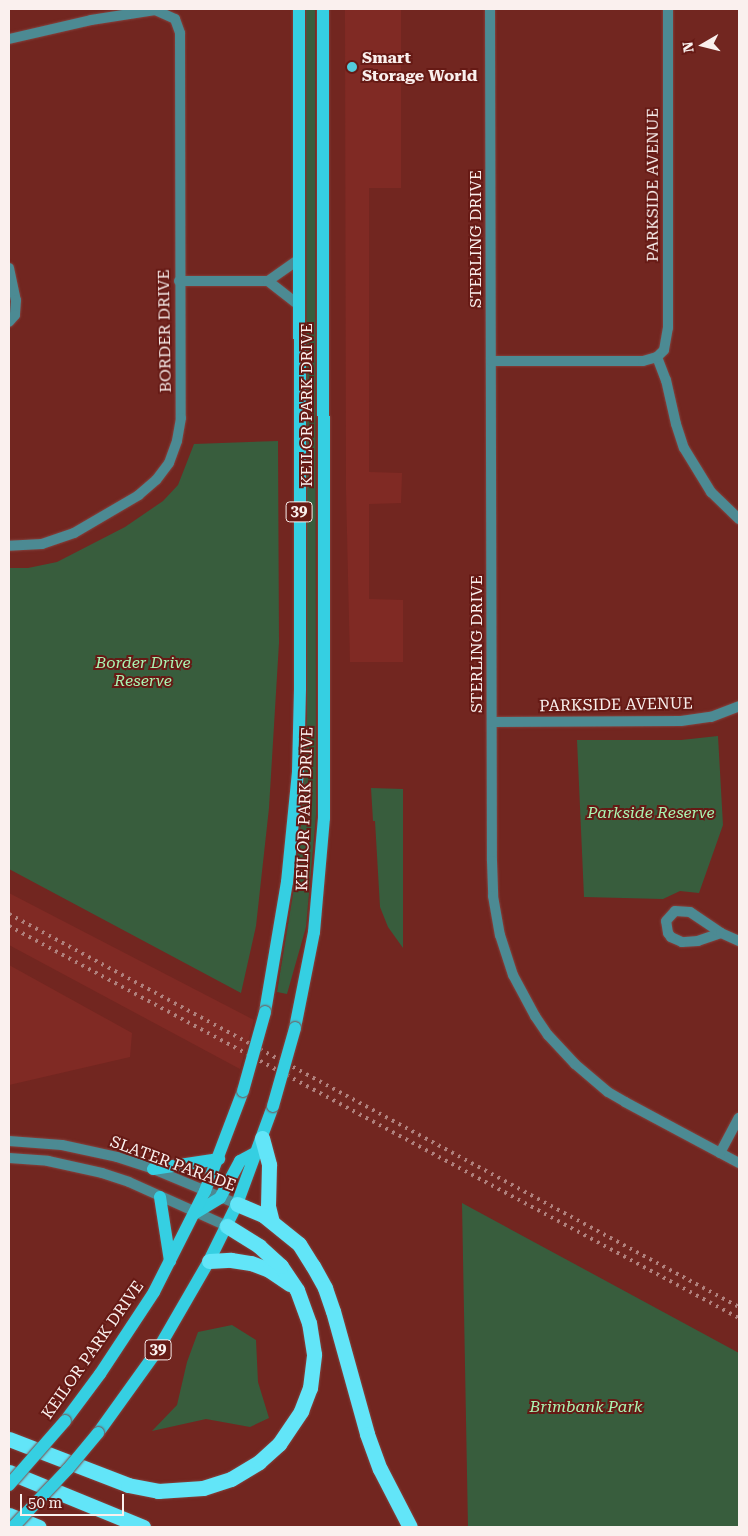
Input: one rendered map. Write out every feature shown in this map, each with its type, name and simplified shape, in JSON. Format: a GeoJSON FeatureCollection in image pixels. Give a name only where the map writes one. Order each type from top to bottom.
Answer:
{"type":"FeatureCollection","features":[{"type":"Feature","properties":{"kind":"highway"},"geometry":{"type":"LineString","coordinates":[[260,1145],[269,1165],[268,1206],[272,1222]]}},
{"type":"Feature","properties":{"kind":"highway"},"geometry":{"type":"LineString","coordinates":[[237,1204],[255,1210],[300,1244],[325,1288],[367,1434],[380,1469],[410,1527]]}},
{"type":"Feature","properties":{"kind":"highway"},"geometry":{"type":"LineString","coordinates":[[9,1439],[128,1485],[178,1491],[203,1488],[231,1479],[259,1462],[279,1444],[291,1429],[306,1400],[312,1377],[312,1337],[305,1308],[297,1290],[272,1256],[227,1226]]}},
{"type":"Feature","properties":{"kind":"highway"},"geometry":{"type":"LineString","coordinates":[[209,1261],[236,1260],[256,1264],[270,1270],[297,1290]]}},
{"type":"Feature","properties":{"kind":"highway"},"geometry":{"type":"LineString","coordinates":[[9,1472],[142,1527]]}},
{"type":"Feature","properties":{"kind":"highway"},"geometry":{"type":"LineString","coordinates":[[9,1515],[39,1527]]}},
{"type":"Feature","properties":{"kind":"main road","name":"KEILOR PARK DRIVE"},"geometry":{"type":"LineString","coordinates":[[9,1485],[65,1421],[132,1327],[170,1261],[195,1213],[218,1159],[243,1091],[265,1012],[288,882],[298,771],[300,688],[299,9]]}},
{"type":"Feature","properties":{"kind":"main road","name":"KEILOR PARK DRIVE"},"geometry":{"type":"LineString","coordinates":[[13,1527],[68,1469],[98,1433],[157,1351],[209,1261],[237,1204],[260,1145],[295,1028],[314,932],[324,818],[323,9]]}},
{"type":"Feature","properties":{"kind":"main road"},"geometry":{"type":"LineString","coordinates":[[195,1213],[220,1198],[240,1161],[260,1145]]}},
{"type":"Feature","properties":{"kind":"main road"},"geometry":{"type":"LineString","coordinates":[[153,1169],[218,1159]]}},
{"type":"Feature","properties":{"kind":"main road"},"geometry":{"type":"LineString","coordinates":[[160,1198],[170,1261]]}},
{"type":"Feature","properties":{"kind":"street","name":"STERLING DRIVE"},"geometry":{"type":"LineString","coordinates":[[490,9],[494,896],[504,948],[524,996],[548,1035],[590,1077],[625,1102],[739,1163]]}},
{"type":"Feature","properties":{"kind":"street","name":"PARKSIDE AVENUE"},"geometry":{"type":"LineString","coordinates":[[657,358],[664,350],[668,328],[668,9]]}},
{"type":"Feature","properties":{"kind":"street","name":"BORDER DRIVE"},"geometry":{"type":"LineString","coordinates":[[9,39],[142,11],[169,11],[175,19],[180,33],[179,281],[181,418],[177,441],[170,463],[156,480],[139,495],[74,533],[42,544],[9,546]]}},
{"type":"Feature","properties":{"kind":"street"},"geometry":{"type":"LineString","coordinates":[[179,281],[268,281],[299,259]]}},
{"type":"Feature","properties":{"kind":"street"},"geometry":{"type":"LineString","coordinates":[[9,268],[16,300],[14,315],[9,322]]}},
{"type":"Feature","properties":{"kind":"street"},"geometry":{"type":"LineString","coordinates":[[268,281],[299,305]]}},
{"type":"Feature","properties":{"kind":"street"},"geometry":{"type":"LineString","coordinates":[[492,361],[642,361],[657,358],[666,380],[684,448],[711,492],[739,519]]}},
{"type":"Feature","properties":{"kind":"street","name":"PARKSIDE AVENUE"},"geometry":{"type":"LineString","coordinates":[[492,722],[681,721],[711,717],[739,706]]}},
{"type":"Feature","properties":{"kind":"street"},"geometry":{"type":"LineString","coordinates":[[722,933],[698,941],[682,942],[671,937],[668,933],[666,921],[675,911],[690,912],[739,942]]}},
{"type":"Feature","properties":{"kind":"street"},"geometry":{"type":"LineString","coordinates":[[720,1153],[739,1118]]}},
{"type":"Feature","properties":{"kind":"street","name":"SLATER PARADE"},"geometry":{"type":"LineString","coordinates":[[9,1141],[81,1148],[117,1157],[153,1169],[237,1204]]}},
{"type":"Feature","properties":{"kind":"street","name":"SLATER PARADE"},"geometry":{"type":"LineString","coordinates":[[9,1158],[48,1161],[116,1177],[227,1226]]}},
{"type":"Feature","properties":{"kind":"shaded area"},"geometry":{"type":"Polygon","coordinates":[[[345,9],[401,9],[401,188],[369,188],[369,472],[402,473],[401,503],[369,504],[369,599],[403,600],[403,662],[350,662],[346,489],[345,9]]]}},
{"type":"Feature","properties":{"kind":"shaded area"},"geometry":{"type":"Polygon","coordinates":[[[9,893],[254,1020],[240,1069],[9,945],[9,893]]]}},
{"type":"Feature","properties":{"kind":"shaded area"},"geometry":{"type":"Polygon","coordinates":[[[9,965],[132,1033],[130,1057],[9,1085],[9,965]]]}},
{"type":"Feature","properties":{"kind":"green space"},"geometry":{"type":"Polygon","coordinates":[[[306,9],[315,9],[316,815],[306,927],[287,994],[277,992],[294,888],[302,813],[307,715],[306,9]]]}},
{"type":"Feature","properties":{"kind":"green space","name":"Border Drive Reserve"},"geometry":{"type":"Polygon","coordinates":[[[278,441],[279,643],[269,808],[256,926],[241,993],[9,869],[9,568],[28,568],[57,562],[125,527],[163,501],[178,485],[194,444],[278,441]]]}},
{"type":"Feature","properties":{"kind":"green space","name":"Parkside Reserve"},"geometry":{"type":"Polygon","coordinates":[[[718,736],[723,825],[699,893],[680,891],[663,899],[584,897],[577,740],[681,740],[718,736]]]}},
{"type":"Feature","properties":{"kind":"green space"},"geometry":{"type":"Polygon","coordinates":[[[371,788],[403,789],[403,948],[388,927],[380,907],[371,788]]]}},
{"type":"Feature","properties":{"kind":"green space","name":"Brimbank Park"},"geometry":{"type":"Polygon","coordinates":[[[462,1203],[739,1353],[739,1527],[468,1527],[462,1203]]]}},
{"type":"Feature","properties":{"kind":"green space"},"geometry":{"type":"Polygon","coordinates":[[[232,1325],[256,1340],[258,1382],[269,1418],[250,1427],[206,1419],[152,1431],[177,1405],[187,1362],[198,1332],[232,1325]]]}},
{"type":"Feature","properties":{"kind":"railway"},"geometry":{"type":"LineString","coordinates":[[9,914],[739,1307]]}},
{"type":"Feature","properties":{"kind":"railway"},"geometry":{"type":"LineString","coordinates":[[9,926],[739,1318]]}},
{"type":"Feature","properties":{"kind":"place","name":"Smart Storage World"},"geometry":{"type":"Point","coordinates":[352,67]}}]}
